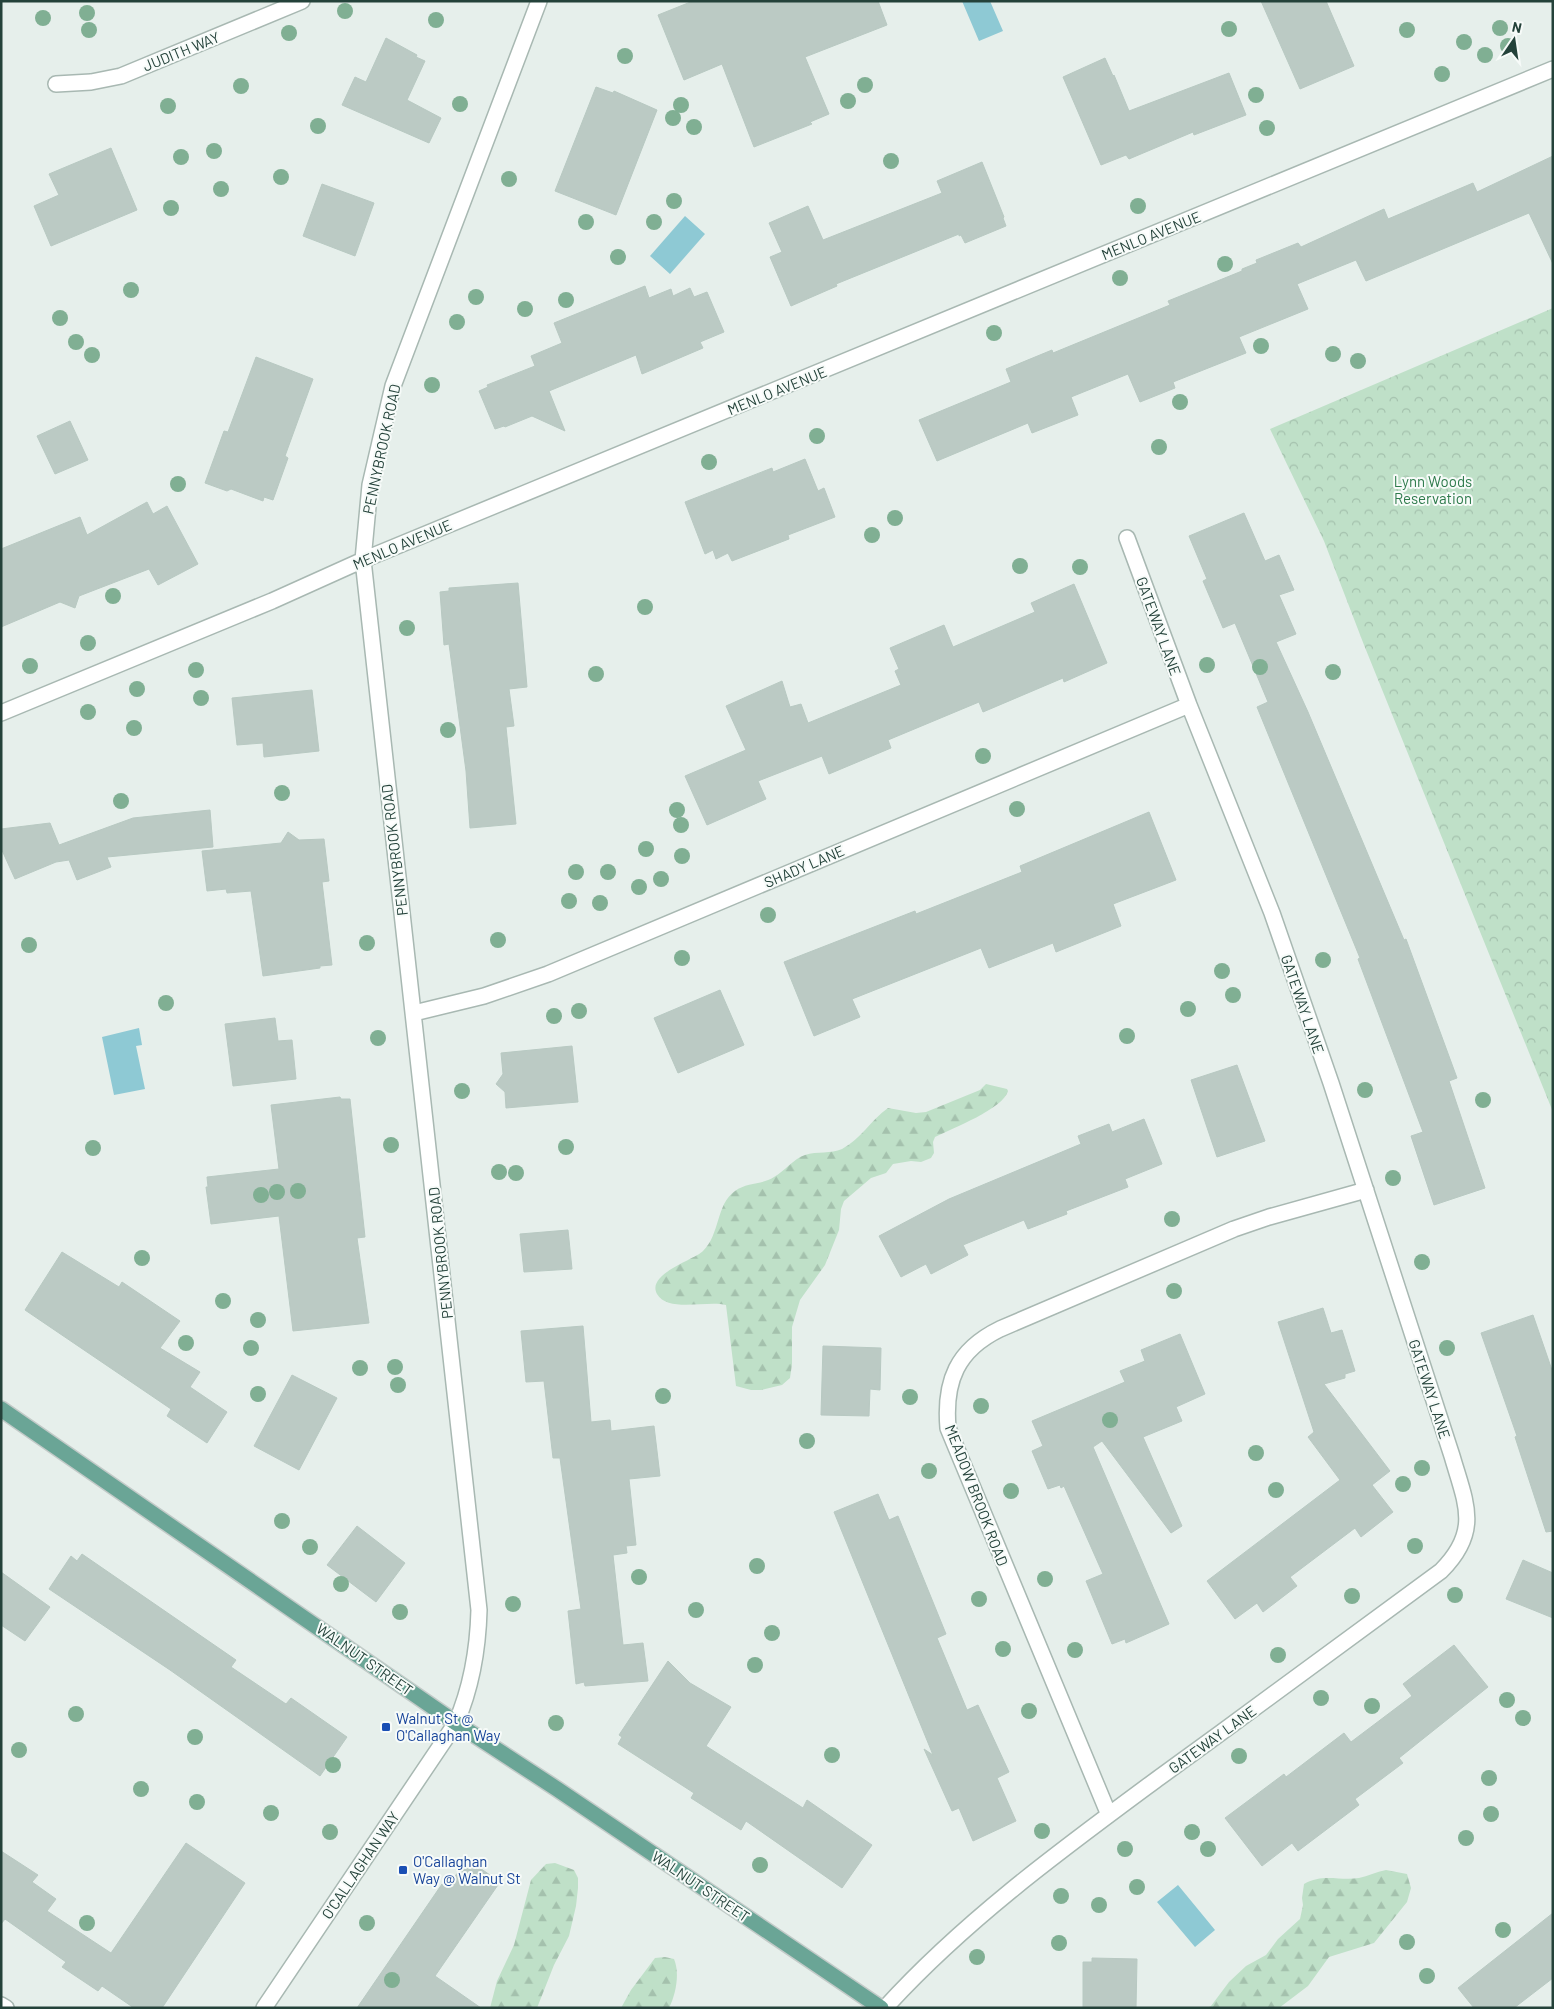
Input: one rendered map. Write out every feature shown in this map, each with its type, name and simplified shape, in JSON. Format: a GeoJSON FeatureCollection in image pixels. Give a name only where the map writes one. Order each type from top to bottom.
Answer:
{"type":"FeatureCollection","features":[{"type":"Feature","properties":{"kind":"main road","name":"WALNUT STREET"},"geometry":{"type":"LineString","coordinates":[[1,1409],[456,1723],[881,2008]]}},
{"type":"Feature","properties":{"kind":"street","name":"JUDITH WAY"},"geometry":{"type":"LineString","coordinates":[[56,84],[91,82],[121,76],[302,1]]}},
{"type":"Feature","properties":{"kind":"street","name":"PENNYBROOK ROAD"},"geometry":{"type":"LineString","coordinates":[[456,1723],[463,1705],[476,1656],[479,1610],[363,560],[370,485],[393,386],[539,1]]}},
{"type":"Feature","properties":{"kind":"street","name":"MENLO AVENUE"},"geometry":{"type":"LineString","coordinates":[[1,714],[272,601],[363,560],[1553,68]]}},
{"type":"Feature","properties":{"kind":"street","name":"GATEWAY LANE"},"geometry":{"type":"LineString","coordinates":[[885,2008],[940,1950],[1109,1815],[1440,1571],[1454,1557],[1462,1544],[1466,1528],[1468,1515],[1463,1495],[1331,1083],[1272,913],[1189,705],[1127,538]]}},
{"type":"Feature","properties":{"kind":"street","name":"SHADY LANE"},"geometry":{"type":"LineString","coordinates":[[414,1012],[484,996],[548,974],[1189,705]]}},
{"type":"Feature","properties":{"kind":"street","name":"MEADOW BROOK ROAD"},"geometry":{"type":"LineString","coordinates":[[1109,1815],[950,1435],[947,1398],[953,1376],[964,1356],[974,1344],[1000,1328],[1234,1229],[1269,1217],[1366,1190]]}},
{"type":"Feature","properties":{"kind":"street","name":"O'CALLAGHAN WAY"},"geometry":{"type":"LineString","coordinates":[[264,2008],[456,1723]]}},
{"type":"Feature","properties":{"kind":"street"},"geometry":{"type":"LineString","coordinates":[[1,2005],[6,2008]]}},
{"type":"Feature","properties":{"kind":"green space","name":"Lynn Woods Reservation"},"geometry":{"type":"Polygon","coordinates":[[[1553,308],[1553,1112],[1364,645],[1324,541],[1270,429],[1553,308]]]}},
{"type":"Feature","properties":{"kind":"green space"},"geometry":{"type":"Polygon","coordinates":[[[986,1084],[1007,1089],[1008,1091],[1004,1098],[997,1105],[935,1137],[933,1142],[934,1153],[931,1158],[921,1162],[911,1161],[893,1164],[886,1173],[871,1178],[844,1201],[841,1209],[839,1230],[825,1265],[800,1300],[792,1327],[790,1378],[782,1385],[761,1390],[751,1390],[736,1386],[726,1305],[679,1305],[670,1303],[662,1300],[657,1294],[655,1287],[658,1280],[672,1268],[703,1251],[712,1237],[724,1204],[740,1188],[769,1180],[805,1155],[842,1149],[855,1140],[888,1108],[916,1113],[926,1112],[980,1090],[986,1084]]]}},
{"type":"Feature","properties":{"kind":"green space"},"geometry":{"type":"Polygon","coordinates":[[[555,1863],[574,1870],[578,1878],[576,1906],[569,1936],[554,1965],[537,2008],[490,2008],[497,1981],[514,1945],[531,1880],[546,1864],[555,1863]]]}},
{"type":"Feature","properties":{"kind":"green space"},"geometry":{"type":"Polygon","coordinates":[[[1386,1870],[1407,1874],[1411,1888],[1407,1902],[1374,1943],[1329,1957],[1308,1986],[1279,2008],[1207,2008],[1211,2006],[1229,1982],[1246,1966],[1266,1955],[1278,1939],[1300,1919],[1304,1884],[1324,1878],[1359,1878],[1386,1870]]]}},
{"type":"Feature","properties":{"kind":"green space"},"geometry":{"type":"Polygon","coordinates":[[[665,1957],[674,1959],[677,1971],[674,1996],[669,2008],[621,2008],[631,1990],[655,1958],[665,1957]]]}},
{"type":"Feature","properties":{"kind":"water"},"geometry":{"type":"Polygon","coordinates":[[[962,1],[990,1],[1003,31],[979,41],[962,1]]]}},
{"type":"Feature","properties":{"kind":"water"},"geometry":{"type":"Polygon","coordinates":[[[685,216],[705,234],[670,274],[650,256],[685,216]]]}},
{"type":"Feature","properties":{"kind":"water"},"geometry":{"type":"Polygon","coordinates":[[[139,1028],[142,1045],[136,1046],[145,1089],[114,1095],[102,1037],[139,1028]]]}},
{"type":"Feature","properties":{"kind":"water"},"geometry":{"type":"Polygon","coordinates":[[[1178,1885],[1215,1930],[1195,1947],[1157,1902],[1178,1885]]]}},
{"type":"Feature","properties":{"kind":"building"},"geometry":{"type":"Polygon","coordinates":[[[693,1],[878,1],[887,25],[805,57],[829,114],[810,122],[812,124],[754,147],[722,64],[684,80],[658,15],[693,1]]]}},
{"type":"Feature","properties":{"kind":"building"},"geometry":{"type":"Polygon","coordinates":[[[1261,1],[1326,1],[1354,66],[1300,89],[1261,1]]]}},
{"type":"Feature","properties":{"kind":"building"},"geometry":{"type":"Polygon","coordinates":[[[386,38],[425,61],[407,100],[441,118],[429,143],[342,105],[355,77],[366,82],[386,38]]]}},
{"type":"Feature","properties":{"kind":"building"},"geometry":{"type":"Polygon","coordinates":[[[1105,58],[1129,111],[1229,73],[1246,115],[1194,135],[1193,132],[1129,159],[1126,155],[1101,165],[1063,77],[1105,58]]]}},
{"type":"Feature","properties":{"kind":"building"},"geometry":{"type":"Polygon","coordinates":[[[596,87],[613,93],[614,91],[657,110],[616,215],[555,191],[596,87]]]}},
{"type":"Feature","properties":{"kind":"building"},"geometry":{"type":"Polygon","coordinates":[[[111,148],[137,210],[51,246],[34,206],[59,195],[49,174],[111,148]]]}},
{"type":"Feature","properties":{"kind":"building"},"geometry":{"type":"Polygon","coordinates":[[[1553,156],[1553,264],[1529,213],[1366,281],[1356,260],[1297,284],[1308,309],[1239,337],[1246,353],[1173,382],[1175,388],[1140,402],[1128,374],[1071,397],[1078,415],[1032,433],[1028,423],[937,461],[919,420],[1011,382],[1006,369],[1052,350],[1053,353],[1170,305],[1168,301],[1242,271],[1242,269],[1257,263],[1256,260],[1298,243],[1301,247],[1384,209],[1388,219],[1473,183],[1477,192],[1553,156]]]}},
{"type":"Feature","properties":{"kind":"building"},"geometry":{"type":"Polygon","coordinates":[[[982,162],[1006,226],[965,243],[959,234],[836,284],[837,286],[791,306],[770,257],[782,252],[769,223],[808,206],[823,240],[942,193],[937,181],[982,162]]]}},
{"type":"Feature","properties":{"kind":"building"},"geometry":{"type":"Polygon","coordinates":[[[322,184],[374,203],[355,256],[303,236],[322,184]]]}},
{"type":"Feature","properties":{"kind":"building"},"geometry":{"type":"Polygon","coordinates":[[[645,286],[649,298],[671,289],[673,296],[690,288],[694,297],[707,292],[724,332],[700,342],[703,348],[642,374],[636,355],[549,391],[565,431],[532,416],[495,429],[479,391],[488,387],[487,385],[535,366],[531,356],[562,343],[554,323],[645,286]]]}},
{"type":"Feature","properties":{"kind":"building"},"geometry":{"type":"Polygon","coordinates":[[[256,357],[313,379],[285,456],[288,458],[273,500],[264,497],[263,501],[231,489],[227,491],[205,483],[224,431],[228,432],[256,357]]]}},
{"type":"Feature","properties":{"kind":"building"},"geometry":{"type":"Polygon","coordinates":[[[70,421],[88,460],[55,474],[37,436],[70,421]]]}},
{"type":"Feature","properties":{"kind":"building"},"geometry":{"type":"Polygon","coordinates":[[[805,459],[818,491],[824,488],[835,517],[788,535],[789,539],[732,561],[728,553],[716,559],[713,550],[705,554],[685,502],[772,468],[773,472],[805,459]]]}},
{"type":"Feature","properties":{"kind":"building"},"geometry":{"type":"Polygon","coordinates":[[[147,502],[153,514],[167,506],[198,564],[158,585],[149,569],[79,596],[75,608],[60,602],[1,627],[1,549],[80,517],[87,535],[147,502]]]}},
{"type":"Feature","properties":{"kind":"building"},"geometry":{"type":"Polygon","coordinates":[[[1244,513],[1265,561],[1279,555],[1294,590],[1279,595],[1296,634],[1276,642],[1308,712],[1404,940],[1406,939],[1457,1078],[1449,1081],[1485,1188],[1434,1205],[1411,1136],[1423,1132],[1358,959],[1360,958],[1257,707],[1268,702],[1235,623],[1223,628],[1203,581],[1207,579],[1189,536],[1244,513]]]}},
{"type":"Feature","properties":{"kind":"building"},"geometry":{"type":"Polygon","coordinates":[[[518,583],[527,687],[509,689],[514,726],[506,727],[516,824],[470,828],[466,771],[449,644],[444,645],[440,592],[449,591],[449,588],[518,583]]]}},
{"type":"Feature","properties":{"kind":"building"},"geometry":{"type":"Polygon","coordinates":[[[1074,584],[1107,663],[1064,682],[1063,678],[983,712],[979,702],[888,740],[891,748],[829,774],[822,756],[758,781],[766,799],[707,825],[685,776],[746,750],[726,706],[782,681],[790,707],[801,704],[808,723],[901,685],[895,671],[899,669],[890,648],[944,625],[953,647],[1035,612],[1031,603],[1074,584]]]}},
{"type":"Feature","properties":{"kind":"building"},"geometry":{"type":"Polygon","coordinates":[[[312,690],[319,751],[264,757],[263,743],[237,745],[232,698],[312,690]]]}},
{"type":"Feature","properties":{"kind":"building"},"geometry":{"type":"Polygon","coordinates":[[[210,810],[213,847],[107,857],[111,867],[77,880],[69,860],[56,862],[15,879],[1,848],[1,829],[50,823],[59,845],[133,818],[210,810]]]}},
{"type":"Feature","properties":{"kind":"building"},"geometry":{"type":"Polygon","coordinates":[[[1149,812],[1176,880],[1113,904],[1121,926],[1056,952],[1053,943],[989,968],[981,948],[852,999],[860,1017],[814,1036],[784,962],[915,911],[916,914],[1022,872],[1020,866],[1149,812]]]}},
{"type":"Feature","properties":{"kind":"building"},"geometry":{"type":"Polygon","coordinates":[[[288,832],[299,840],[324,839],[329,881],[322,882],[332,965],[263,976],[251,891],[227,893],[226,889],[207,891],[202,851],[281,843],[288,832]]]}},
{"type":"Feature","properties":{"kind":"building"},"geometry":{"type":"Polygon","coordinates":[[[720,990],[744,1045],[678,1073],[654,1018],[720,990]]]}},
{"type":"Feature","properties":{"kind":"building"},"geometry":{"type":"Polygon","coordinates":[[[275,1018],[278,1041],[292,1040],[296,1079],[233,1086],[225,1024],[275,1018]]]}},
{"type":"Feature","properties":{"kind":"building"},"geometry":{"type":"Polygon","coordinates":[[[572,1046],[578,1102],[506,1108],[505,1092],[496,1084],[503,1074],[501,1053],[572,1046]]]}},
{"type":"Feature","properties":{"kind":"building"},"geometry":{"type":"Polygon","coordinates":[[[1237,1065],[1265,1141],[1217,1157],[1191,1080],[1237,1065]]]}},
{"type":"Feature","properties":{"kind":"building"},"geometry":{"type":"Polygon","coordinates":[[[340,1097],[341,1099],[350,1099],[365,1237],[357,1238],[369,1323],[293,1331],[279,1216],[211,1224],[206,1187],[208,1187],[207,1177],[279,1169],[271,1105],[340,1097]]]}},
{"type":"Feature","properties":{"kind":"building"},"geometry":{"type":"Polygon","coordinates":[[[1144,1119],[1162,1164],[1125,1179],[1128,1187],[1066,1211],[1067,1214],[1028,1229],[1024,1220],[963,1245],[968,1255],[931,1274],[926,1264],[901,1277],[879,1236],[949,1199],[1081,1144],[1078,1136],[1109,1124],[1112,1132],[1144,1119]]]}},
{"type":"Feature","properties":{"kind":"building"},"geometry":{"type":"Polygon","coordinates":[[[568,1230],[572,1269],[524,1272],[520,1234],[568,1230]]]}},
{"type":"Feature","properties":{"kind":"building"},"geometry":{"type":"Polygon","coordinates":[[[62,1252],[119,1287],[122,1282],[180,1321],[160,1348],[200,1372],[190,1387],[227,1412],[207,1443],[167,1416],[171,1409],[25,1310],[62,1252]]]}},
{"type":"Feature","properties":{"kind":"building"},"geometry":{"type":"Polygon","coordinates":[[[1323,1308],[1331,1333],[1342,1330],[1355,1371],[1345,1374],[1345,1378],[1324,1384],[1390,1471],[1372,1485],[1393,1512],[1361,1537],[1355,1528],[1290,1577],[1297,1586],[1263,1612],[1257,1603],[1235,1619],[1207,1581],[1340,1480],[1308,1437],[1314,1432],[1278,1322],[1323,1308]]]}},
{"type":"Feature","properties":{"kind":"building"},"geometry":{"type":"Polygon","coordinates":[[[1533,1315],[1553,1373],[1553,1531],[1546,1532],[1515,1437],[1517,1436],[1481,1333],[1533,1315]]]}},
{"type":"Feature","properties":{"kind":"building"},"geometry":{"type":"Polygon","coordinates":[[[583,1326],[591,1422],[610,1420],[611,1431],[654,1426],[660,1476],[629,1479],[636,1545],[626,1546],[627,1553],[613,1555],[623,1645],[643,1643],[648,1681],[585,1686],[584,1682],[576,1684],[568,1611],[581,1609],[560,1458],[553,1458],[544,1381],[526,1382],[521,1331],[583,1326]]]}},
{"type":"Feature","properties":{"kind":"building"},"geometry":{"type":"Polygon","coordinates":[[[1180,1334],[1205,1394],[1176,1407],[1182,1421],[1143,1437],[1182,1526],[1171,1533],[1102,1441],[1093,1447],[1169,1624],[1126,1643],[1125,1639],[1112,1644],[1086,1581],[1103,1574],[1064,1486],[1061,1488],[1060,1485],[1048,1489],[1032,1451],[1043,1446],[1032,1421],[1125,1382],[1120,1371],[1145,1361],[1141,1350],[1180,1334]]]}},
{"type":"Feature","properties":{"kind":"building"},"geometry":{"type":"Polygon","coordinates":[[[823,1346],[881,1348],[880,1390],[870,1389],[869,1416],[821,1415],[823,1346]]]}},
{"type":"Feature","properties":{"kind":"building"},"geometry":{"type":"Polygon","coordinates":[[[292,1375],[337,1398],[299,1470],[254,1446],[292,1375]]]}},
{"type":"Feature","properties":{"kind":"building"},"geometry":{"type":"Polygon","coordinates":[[[878,1494],[889,1520],[898,1516],[946,1634],[937,1638],[967,1710],[978,1705],[1009,1772],[997,1778],[1016,1821],[973,1841],[959,1808],[952,1811],[924,1749],[933,1755],[834,1512],[878,1494]]]}},
{"type":"Feature","properties":{"kind":"building"},"geometry":{"type":"Polygon","coordinates":[[[357,1526],[405,1563],[376,1602],[327,1565],[357,1526]]]}},
{"type":"Feature","properties":{"kind":"building"},"geometry":{"type":"Polygon","coordinates":[[[82,1554],[236,1660],[231,1667],[286,1704],[291,1698],[347,1737],[320,1776],[170,1670],[49,1589],[71,1556],[77,1561],[82,1554]]]}},
{"type":"Feature","properties":{"kind":"building"},"geometry":{"type":"Polygon","coordinates":[[[1523,1560],[1553,1573],[1553,1618],[1506,1599],[1523,1560]]]}},
{"type":"Feature","properties":{"kind":"building"},"geometry":{"type":"Polygon","coordinates":[[[1,1572],[50,1607],[25,1641],[1,1625],[1,1572]]]}},
{"type":"Feature","properties":{"kind":"building"},"geometry":{"type":"Polygon","coordinates":[[[1454,1645],[1488,1687],[1399,1758],[1403,1763],[1355,1799],[1359,1805],[1298,1851],[1292,1843],[1262,1866],[1225,1818],[1284,1774],[1286,1777],[1344,1733],[1351,1742],[1412,1696],[1403,1684],[1454,1645]]]}},
{"type":"Feature","properties":{"kind":"building"},"geometry":{"type":"Polygon","coordinates":[[[668,1661],[690,1683],[731,1707],[706,1746],[803,1808],[807,1800],[872,1845],[842,1888],[746,1821],[741,1830],[691,1798],[694,1793],[618,1744],[622,1737],[619,1735],[668,1661]]]}},
{"type":"Feature","properties":{"kind":"building"},"geometry":{"type":"Polygon","coordinates":[[[186,1843],[245,1883],[162,2008],[134,2008],[102,1986],[98,1991],[62,1967],[66,1962],[5,1919],[1,1924],[1,1851],[38,1875],[32,1882],[56,1899],[47,1911],[111,1953],[186,1843]]]}},
{"type":"Feature","properties":{"kind":"building"},"geometry":{"type":"Polygon","coordinates":[[[467,1859],[500,1882],[435,1976],[481,2008],[357,2008],[442,1884],[447,1888],[467,1859]]]}},
{"type":"Feature","properties":{"kind":"building"},"geometry":{"type":"Polygon","coordinates":[[[1553,1913],[1553,1978],[1514,2008],[1474,2008],[1458,1988],[1553,1913]]]}},
{"type":"Feature","properties":{"kind":"building"},"geometry":{"type":"Polygon","coordinates":[[[1092,1958],[1137,1959],[1136,2008],[1083,2008],[1083,1962],[1092,1962],[1092,1958]]]}},
{"type":"Feature","properties":{"kind":"place","name":"Walnut St @ O'Callaghan Way"},"geometry":{"type":"Point","coordinates":[386,1727]}},
{"type":"Feature","properties":{"kind":"place","name":"O'Callaghan Way @ Walnut St"},"geometry":{"type":"Point","coordinates":[403,1870]}}]}
